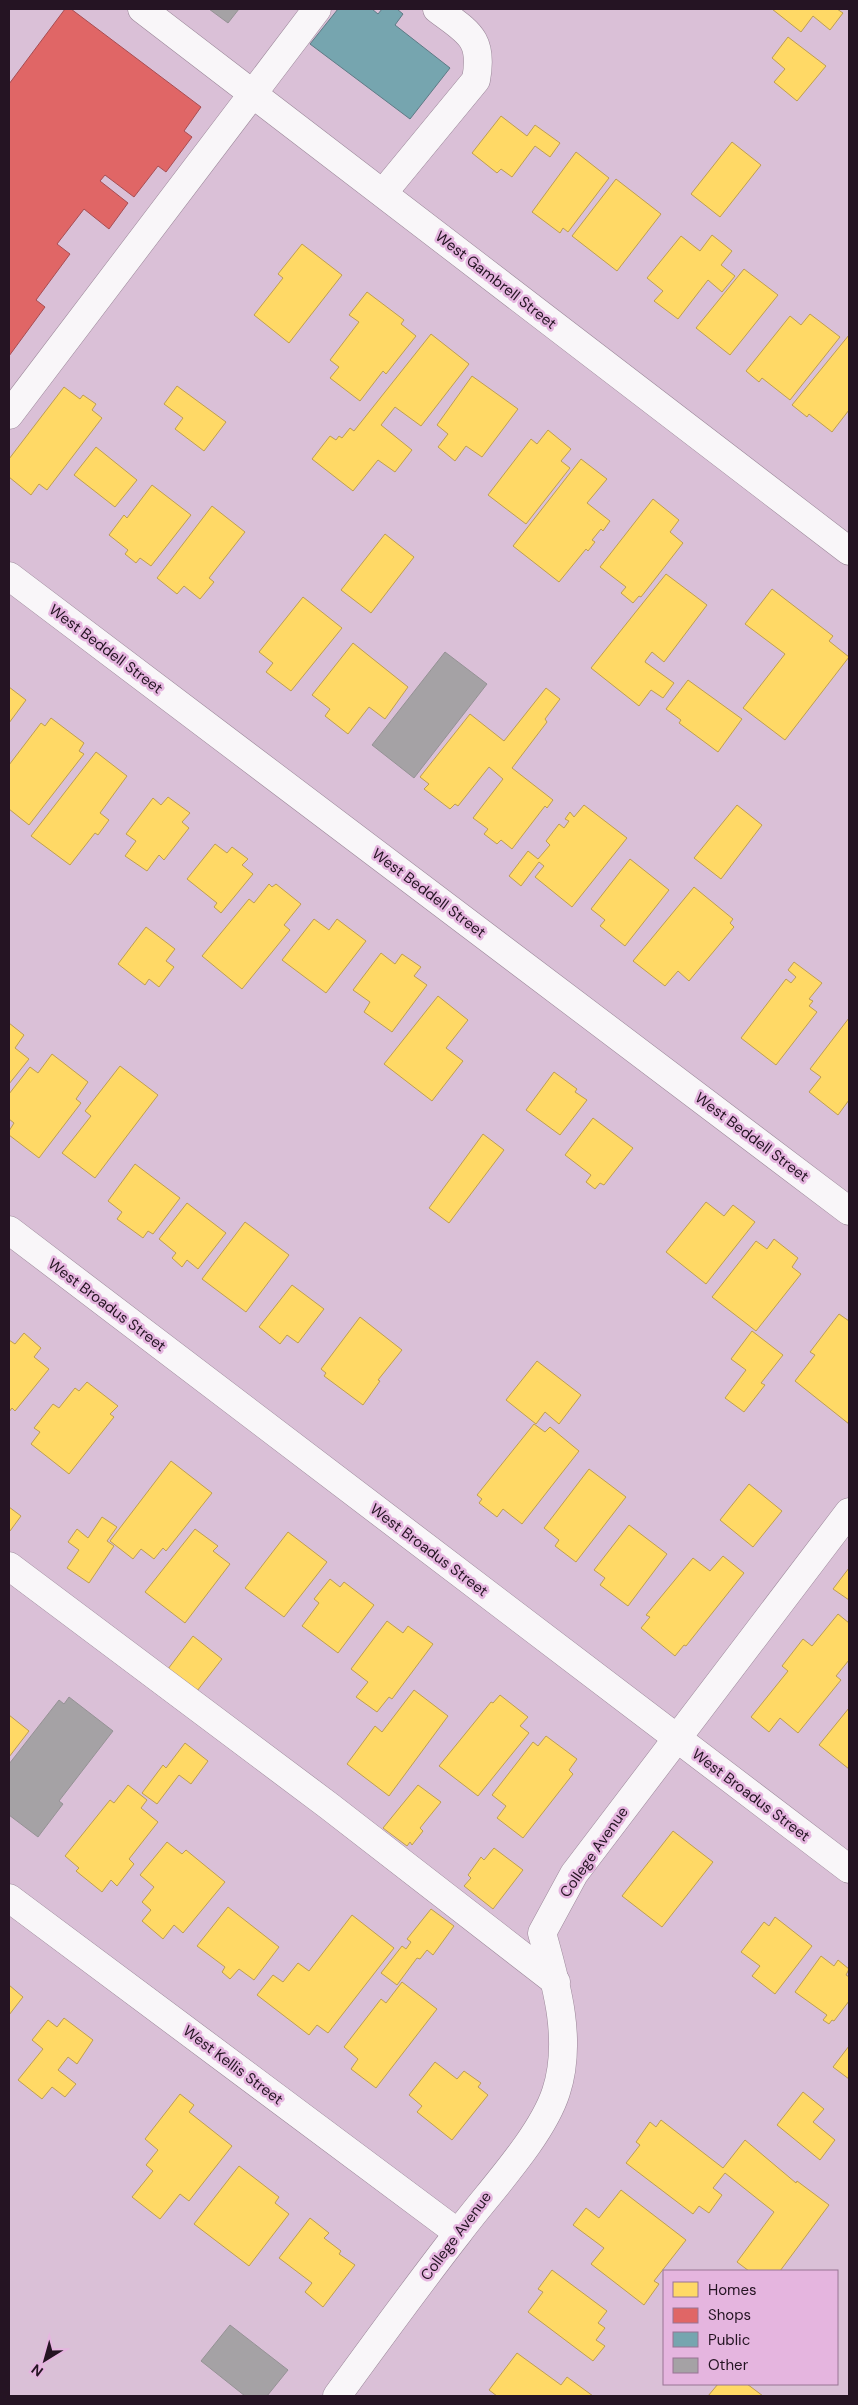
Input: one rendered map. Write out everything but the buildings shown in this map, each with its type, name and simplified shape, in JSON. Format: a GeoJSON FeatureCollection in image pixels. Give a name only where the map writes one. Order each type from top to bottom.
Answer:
{"type":"FeatureCollection","features":[{"type":"Feature","properties":{"kind":"street","name":"West Gambrell Street"},"geometry":{"type":"LineString","coordinates":[[142,9],[849,552]]}},
{"type":"Feature","properties":{"kind":"street"},"geometry":{"type":"LineString","coordinates":[[9,415],[317,9]]}},
{"type":"Feature","properties":{"kind":"street"},"geometry":{"type":"LineString","coordinates":[[382,193],[476,80],[479,61],[472,37],[437,9]]}},
{"type":"Feature","properties":{"kind":"street","name":"West Beddell Street"},"geometry":{"type":"LineString","coordinates":[[9,576],[849,1210]]}},
{"type":"Feature","properties":{"kind":"street","name":"West Broadus Street"},"geometry":{"type":"LineString","coordinates":[[9,1230],[849,1869]]}},
{"type":"Feature","properties":{"kind":"street","name":"College Avenue"},"geometry":{"type":"LineString","coordinates":[[337,2396],[458,2233],[534,2135],[556,2093],[564,2048],[556,1982],[542,1932],[574,1874],[849,1512]]}},
{"type":"Feature","properties":{"kind":"street"},"geometry":{"type":"LineString","coordinates":[[9,1566],[329,1806],[556,1982]]}},
{"type":"Feature","properties":{"kind":"street","name":"West Kellis Street"},"geometry":{"type":"LineString","coordinates":[[9,1898],[458,2233]]}}]}
